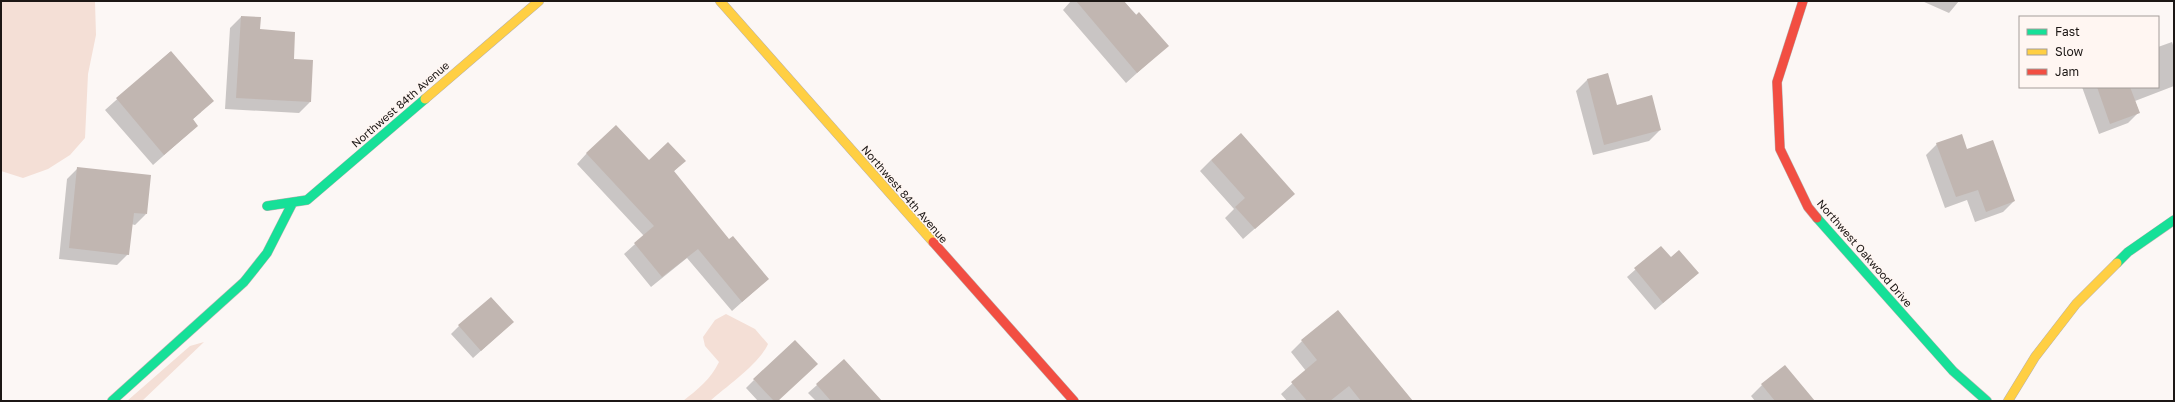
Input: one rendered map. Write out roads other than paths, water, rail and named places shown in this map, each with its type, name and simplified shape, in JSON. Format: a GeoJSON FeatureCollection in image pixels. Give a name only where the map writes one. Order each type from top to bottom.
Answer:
{"type":"FeatureCollection","features":[{"type":"Feature","properties":{"kind":"street","name":"Northwest 84th Avenue"},"geometry":{"type":"LineString","coordinates":[[267,206],[307,200],[538,1]]}},
{"type":"Feature","properties":{"kind":"street","name":"Northwest 84th Avenue"},"geometry":{"type":"LineString","coordinates":[[720,1],[1074,401]]}},
{"type":"Feature","properties":{"kind":"street","name":"Northwest Oakwood Drive"},"geometry":{"type":"LineString","coordinates":[[1803,1],[1777,82],[1780,149],[1808,207],[1953,372],[1987,401]]}},
{"type":"Feature","properties":{"kind":"street"},"geometry":{"type":"LineString","coordinates":[[112,401],[244,282],[267,253],[293,202]]}},
{"type":"Feature","properties":{"kind":"street"},"geometry":{"type":"LineString","coordinates":[[2008,401],[2035,357],[2076,304],[2128,252],[2174,220]]}}]}
